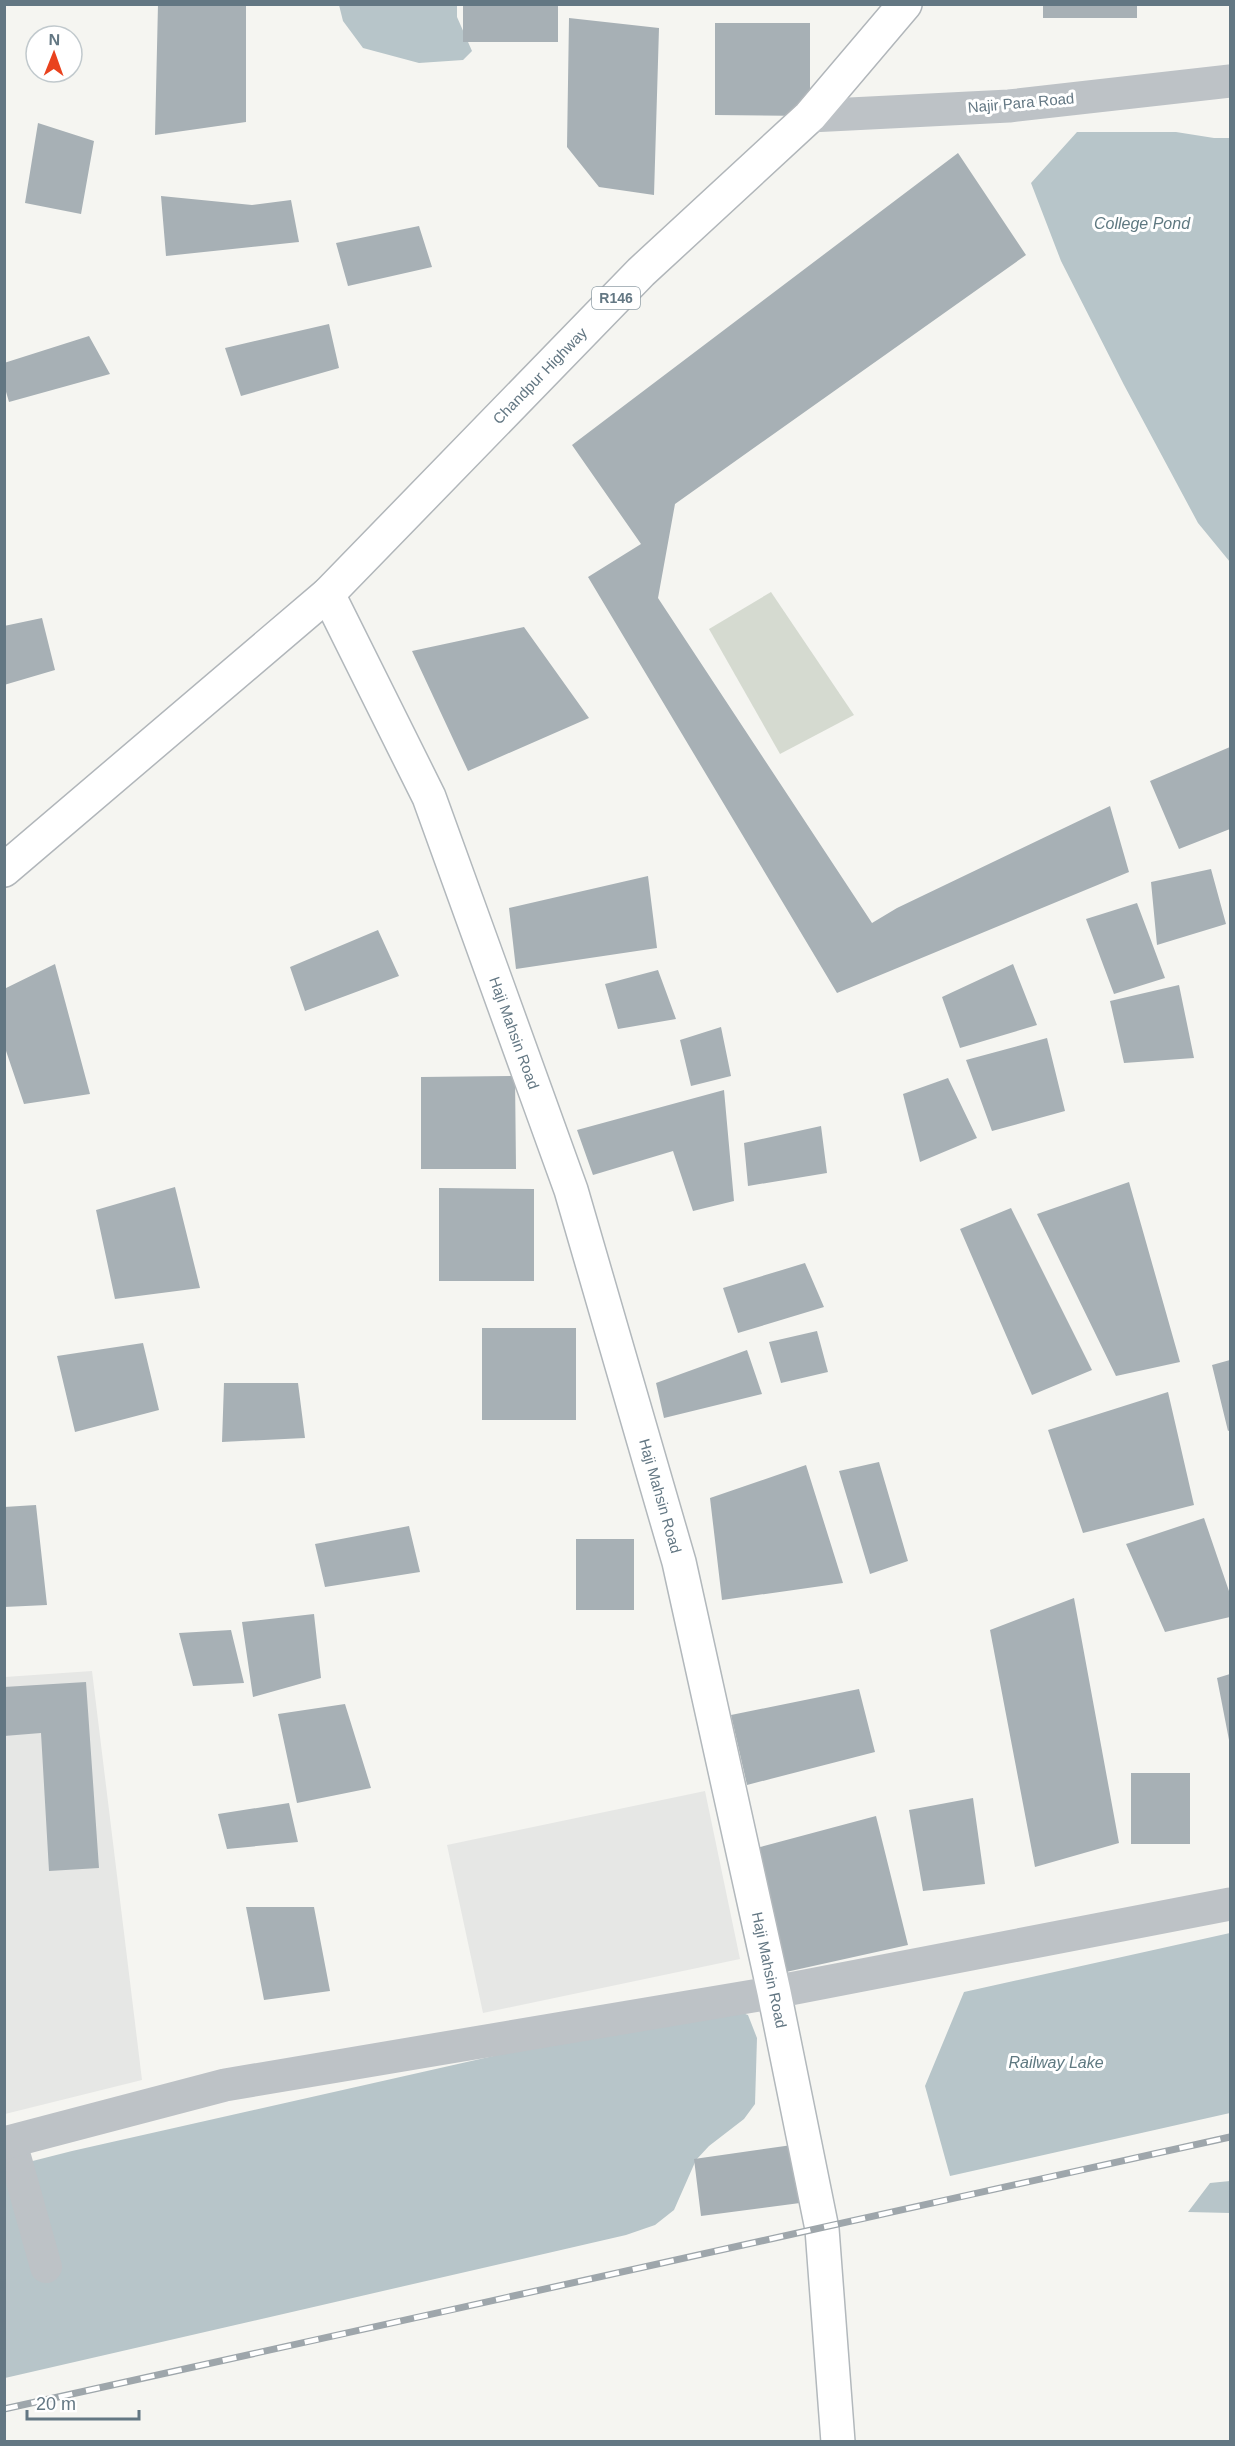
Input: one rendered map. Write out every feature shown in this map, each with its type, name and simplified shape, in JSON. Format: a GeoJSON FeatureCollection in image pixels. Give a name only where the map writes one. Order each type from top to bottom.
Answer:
{"type":"FeatureCollection","features":[{"type":"Feature","properties":{"kind":"main road","name":"Chandpur Highway"},"geometry":{"type":"LineString","coordinates":[[4,870],[328,594],[641,272],[810,116],[905,4]]}},
{"type":"Feature","properties":{"kind":"main road","name":"Haji Mahsin Road"},"geometry":{"type":"LineString","coordinates":[[328,594],[429,797],[571,1190],[679,1562],[774,1992],[822,2229],[838,2442]]}},
{"type":"Feature","properties":{"kind":"street","name":"Najir Para Road"},"geometry":{"type":"LineString","coordinates":[[810,116],[1009,106],[1230,81]]}},
{"type":"Feature","properties":{"kind":"street"},"geometry":{"type":"LineString","coordinates":[[46,2267],[8,2143],[225,2085],[774,1992],[1230,1904]]}},
{"type":"Feature","properties":{"kind":"shaded area"},"geometry":{"type":"Polygon","coordinates":[[[771,592],[854,715],[780,754],[709,629],[771,592]]]}},
{"type":"Feature","properties":{"kind":"shaded area"},"geometry":{"type":"Polygon","coordinates":[[[92,1671],[142,2080],[5,2114],[5,1677],[92,1671]]]}},
{"type":"Feature","properties":{"kind":"shaded area"},"geometry":{"type":"Polygon","coordinates":[[[705,1791],[740,1959],[483,2013],[447,1845],[705,1791]]]}},
{"type":"Feature","properties":{"kind":"water"},"geometry":{"type":"Polygon","coordinates":[[[339,5],[457,5],[457,17],[472,51],[463,60],[419,63],[363,48],[343,21],[339,5]]]}},
{"type":"Feature","properties":{"kind":"water","name":"College Pond"},"geometry":{"type":"Polygon","coordinates":[[[1077,132],[1176,132],[1230,138],[1230,562],[1198,523],[1124,385],[1061,261],[1031,183],[1077,132]]]}},
{"type":"Feature","properties":{"kind":"water","name":"Railway Lake"},"geometry":{"type":"Polygon","coordinates":[[[1230,1933],[1230,2113],[950,2176],[925,2086],[964,1992],[1230,1933]]]}},
{"type":"Feature","properties":{"kind":"water"},"geometry":{"type":"Polygon","coordinates":[[[706,2008],[729,2008],[748,2015],[757,2038],[755,2104],[744,2119],[709,2146],[696,2160],[674,2210],[655,2225],[626,2235],[5,2378],[5,2168],[706,2008]]]}},
{"type":"Feature","properties":{"kind":"water"},"geometry":{"type":"Polygon","coordinates":[[[1230,2181],[1230,2213],[1188,2212],[1210,2183],[1230,2181]]]}},
{"type":"Feature","properties":{"kind":"building"},"geometry":{"type":"Polygon","coordinates":[[[158,4],[246,4],[246,122],[155,135],[158,4]]]}},
{"type":"Feature","properties":{"kind":"building"},"geometry":{"type":"Polygon","coordinates":[[[463,4],[558,4],[558,42],[463,42],[463,4]]]}},
{"type":"Feature","properties":{"kind":"building"},"geometry":{"type":"Polygon","coordinates":[[[1043,4],[1137,4],[1137,18],[1043,18],[1043,4]]]}},
{"type":"Feature","properties":{"kind":"building"},"geometry":{"type":"Polygon","coordinates":[[[569,18],[659,28],[654,195],[599,187],[567,147],[569,18]]]}},
{"type":"Feature","properties":{"kind":"building"},"geometry":{"type":"Polygon","coordinates":[[[715,23],[810,23],[810,116],[715,115],[715,23]]]}},
{"type":"Feature","properties":{"kind":"building"},"geometry":{"type":"Polygon","coordinates":[[[38,123],[94,141],[81,214],[25,203],[38,123]]]}},
{"type":"Feature","properties":{"kind":"building"},"geometry":{"type":"Polygon","coordinates":[[[958,153],[1026,255],[675,504],[658,598],[872,923],[897,908],[1110,806],[1129,872],[837,993],[588,577],[641,544],[572,445],[958,153]]]}},
{"type":"Feature","properties":{"kind":"building"},"geometry":{"type":"Polygon","coordinates":[[[161,196],[252,205],[291,200],[299,242],[166,256],[161,196]]]}},
{"type":"Feature","properties":{"kind":"building"},"geometry":{"type":"Polygon","coordinates":[[[419,226],[432,267],[348,286],[336,243],[419,226]]]}},
{"type":"Feature","properties":{"kind":"building"},"geometry":{"type":"Polygon","coordinates":[[[329,324],[339,368],[241,396],[225,348],[329,324]]]}},
{"type":"Feature","properties":{"kind":"building"},"geometry":{"type":"Polygon","coordinates":[[[89,336],[110,374],[9,402],[4,385],[4,363],[89,336]]]}},
{"type":"Feature","properties":{"kind":"building"},"geometry":{"type":"Polygon","coordinates":[[[42,618],[55,670],[4,685],[4,626],[42,618]]]}},
{"type":"Feature","properties":{"kind":"building"},"geometry":{"type":"Polygon","coordinates":[[[524,627],[589,718],[468,771],[412,651],[524,627]]]}},
{"type":"Feature","properties":{"kind":"building"},"geometry":{"type":"Polygon","coordinates":[[[1230,747],[1230,829],[1179,849],[1150,781],[1230,747]]]}},
{"type":"Feature","properties":{"kind":"building"},"geometry":{"type":"Polygon","coordinates":[[[1211,869],[1226,924],[1157,945],[1151,882],[1211,869]]]}},
{"type":"Feature","properties":{"kind":"building"},"geometry":{"type":"Polygon","coordinates":[[[648,876],[657,948],[516,969],[509,908],[648,876]]]}},
{"type":"Feature","properties":{"kind":"building"},"geometry":{"type":"Polygon","coordinates":[[[1137,903],[1165,978],[1114,994],[1086,919],[1137,903]]]}},
{"type":"Feature","properties":{"kind":"building"},"geometry":{"type":"Polygon","coordinates":[[[378,930],[399,976],[305,1011],[290,967],[378,930]]]}},
{"type":"Feature","properties":{"kind":"building"},"geometry":{"type":"Polygon","coordinates":[[[55,964],[90,1094],[24,1104],[4,1045],[4,989],[55,964]]]}},
{"type":"Feature","properties":{"kind":"building"},"geometry":{"type":"Polygon","coordinates":[[[1013,964],[1037,1025],[960,1048],[942,997],[1013,964]]]}},
{"type":"Feature","properties":{"kind":"building"},"geometry":{"type":"Polygon","coordinates":[[[658,970],[676,1019],[618,1029],[605,984],[658,970]]]}},
{"type":"Feature","properties":{"kind":"building"},"geometry":{"type":"Polygon","coordinates":[[[1179,985],[1194,1058],[1124,1063],[1110,1001],[1179,985]]]}},
{"type":"Feature","properties":{"kind":"building"},"geometry":{"type":"Polygon","coordinates":[[[721,1027],[731,1076],[691,1086],[680,1040],[721,1027]]]}},
{"type":"Feature","properties":{"kind":"building"},"geometry":{"type":"Polygon","coordinates":[[[1047,1038],[1065,1111],[992,1131],[966,1060],[1047,1038]]]}},
{"type":"Feature","properties":{"kind":"building"},"geometry":{"type":"Polygon","coordinates":[[[515,1076],[516,1169],[421,1169],[421,1077],[515,1076]]]}},
{"type":"Feature","properties":{"kind":"building"},"geometry":{"type":"Polygon","coordinates":[[[948,1078],[977,1138],[920,1162],[903,1094],[948,1078]]]}},
{"type":"Feature","properties":{"kind":"building"},"geometry":{"type":"Polygon","coordinates":[[[724,1090],[734,1201],[693,1211],[673,1151],[593,1175],[577,1130],[724,1090]]]}},
{"type":"Feature","properties":{"kind":"building"},"geometry":{"type":"Polygon","coordinates":[[[821,1126],[827,1173],[748,1186],[744,1143],[821,1126]]]}},
{"type":"Feature","properties":{"kind":"building"},"geometry":{"type":"Polygon","coordinates":[[[1129,1182],[1180,1362],[1116,1376],[1037,1214],[1129,1182]]]}},
{"type":"Feature","properties":{"kind":"building"},"geometry":{"type":"Polygon","coordinates":[[[175,1187],[200,1288],[115,1299],[96,1210],[175,1187]]]}},
{"type":"Feature","properties":{"kind":"building"},"geometry":{"type":"Polygon","coordinates":[[[439,1188],[534,1189],[534,1281],[439,1281],[439,1188]]]}},
{"type":"Feature","properties":{"kind":"building"},"geometry":{"type":"Polygon","coordinates":[[[1011,1208],[1092,1370],[1032,1395],[960,1229],[1011,1208]]]}},
{"type":"Feature","properties":{"kind":"building"},"geometry":{"type":"Polygon","coordinates":[[[805,1263],[824,1307],[738,1333],[723,1288],[805,1263]]]}},
{"type":"Feature","properties":{"kind":"building"},"geometry":{"type":"Polygon","coordinates":[[[482,1328],[576,1328],[576,1420],[482,1420],[482,1328]]]}},
{"type":"Feature","properties":{"kind":"building"},"geometry":{"type":"Polygon","coordinates":[[[817,1331],[828,1372],[781,1383],[769,1342],[817,1331]]]}},
{"type":"Feature","properties":{"kind":"building"},"geometry":{"type":"Polygon","coordinates":[[[143,1343],[159,1410],[75,1432],[57,1356],[143,1343]]]}},
{"type":"Feature","properties":{"kind":"building"},"geometry":{"type":"Polygon","coordinates":[[[747,1350],[762,1394],[664,1418],[656,1383],[747,1350]]]}},
{"type":"Feature","properties":{"kind":"building"},"geometry":{"type":"Polygon","coordinates":[[[1230,1360],[1230,1430],[1228,1431],[1212,1365],[1230,1360]]]}},
{"type":"Feature","properties":{"kind":"building"},"geometry":{"type":"Polygon","coordinates":[[[224,1383],[298,1383],[305,1438],[222,1442],[224,1383]]]}},
{"type":"Feature","properties":{"kind":"building"},"geometry":{"type":"Polygon","coordinates":[[[1168,1392],[1194,1505],[1083,1533],[1048,1430],[1168,1392]]]}},
{"type":"Feature","properties":{"kind":"building"},"geometry":{"type":"Polygon","coordinates":[[[879,1462],[908,1561],[870,1574],[839,1471],[879,1462]]]}},
{"type":"Feature","properties":{"kind":"building"},"geometry":{"type":"Polygon","coordinates":[[[806,1465],[843,1583],[722,1600],[710,1498],[806,1465]]]}},
{"type":"Feature","properties":{"kind":"building"},"geometry":{"type":"Polygon","coordinates":[[[36,1505],[47,1605],[4,1607],[4,1507],[36,1505]]]}},
{"type":"Feature","properties":{"kind":"building"},"geometry":{"type":"Polygon","coordinates":[[[1204,1518],[1230,1594],[1230,1617],[1165,1632],[1126,1544],[1204,1518]]]}},
{"type":"Feature","properties":{"kind":"building"},"geometry":{"type":"Polygon","coordinates":[[[409,1526],[420,1572],[325,1587],[315,1544],[409,1526]]]}},
{"type":"Feature","properties":{"kind":"building"},"geometry":{"type":"Polygon","coordinates":[[[576,1539],[634,1539],[634,1610],[576,1610],[576,1539]]]}},
{"type":"Feature","properties":{"kind":"building"},"geometry":{"type":"Polygon","coordinates":[[[1074,1598],[1119,1843],[1035,1867],[990,1630],[1074,1598]]]}},
{"type":"Feature","properties":{"kind":"building"},"geometry":{"type":"Polygon","coordinates":[[[314,1614],[321,1678],[253,1697],[242,1622],[314,1614]]]}},
{"type":"Feature","properties":{"kind":"building"},"geometry":{"type":"Polygon","coordinates":[[[231,1630],[244,1683],[193,1686],[179,1633],[231,1630]]]}},
{"type":"Feature","properties":{"kind":"building"},"geometry":{"type":"Polygon","coordinates":[[[1230,1674],[1230,1740],[1229,1740],[1217,1678],[1230,1674]]]}},
{"type":"Feature","properties":{"kind":"building"},"geometry":{"type":"Polygon","coordinates":[[[86,1682],[99,1868],[49,1871],[41,1733],[4,1736],[4,1687],[86,1682]]]}},
{"type":"Feature","properties":{"kind":"building"},"geometry":{"type":"Polygon","coordinates":[[[859,1689],[875,1752],[747,1785],[731,1715],[859,1689]]]}},
{"type":"Feature","properties":{"kind":"building"},"geometry":{"type":"Polygon","coordinates":[[[345,1704],[371,1788],[297,1803],[278,1714],[345,1704]]]}},
{"type":"Feature","properties":{"kind":"building"},"geometry":{"type":"Polygon","coordinates":[[[1131,1773],[1190,1773],[1190,1844],[1131,1844],[1131,1773]]]}},
{"type":"Feature","properties":{"kind":"building"},"geometry":{"type":"Polygon","coordinates":[[[973,1798],[985,1884],[923,1891],[909,1810],[973,1798]]]}},
{"type":"Feature","properties":{"kind":"building"},"geometry":{"type":"Polygon","coordinates":[[[289,1803],[298,1842],[227,1849],[218,1814],[289,1803]]]}},
{"type":"Feature","properties":{"kind":"building"},"geometry":{"type":"Polygon","coordinates":[[[876,1816],[908,1945],[786,1972],[753,1849],[876,1816]]]}},
{"type":"Feature","properties":{"kind":"building"},"geometry":{"type":"Polygon","coordinates":[[[246,1907],[314,1907],[330,1991],[264,2000],[246,1907]]]}},
{"type":"Feature","properties":{"kind":"building"},"geometry":{"type":"Polygon","coordinates":[[[792,2145],[800,2203],[701,2216],[694,2159],[792,2145]]]}},
{"type":"Feature","properties":{"kind":"railway"},"geometry":{"type":"LineString","coordinates":[[4,2409],[1230,2137]]}}]}
